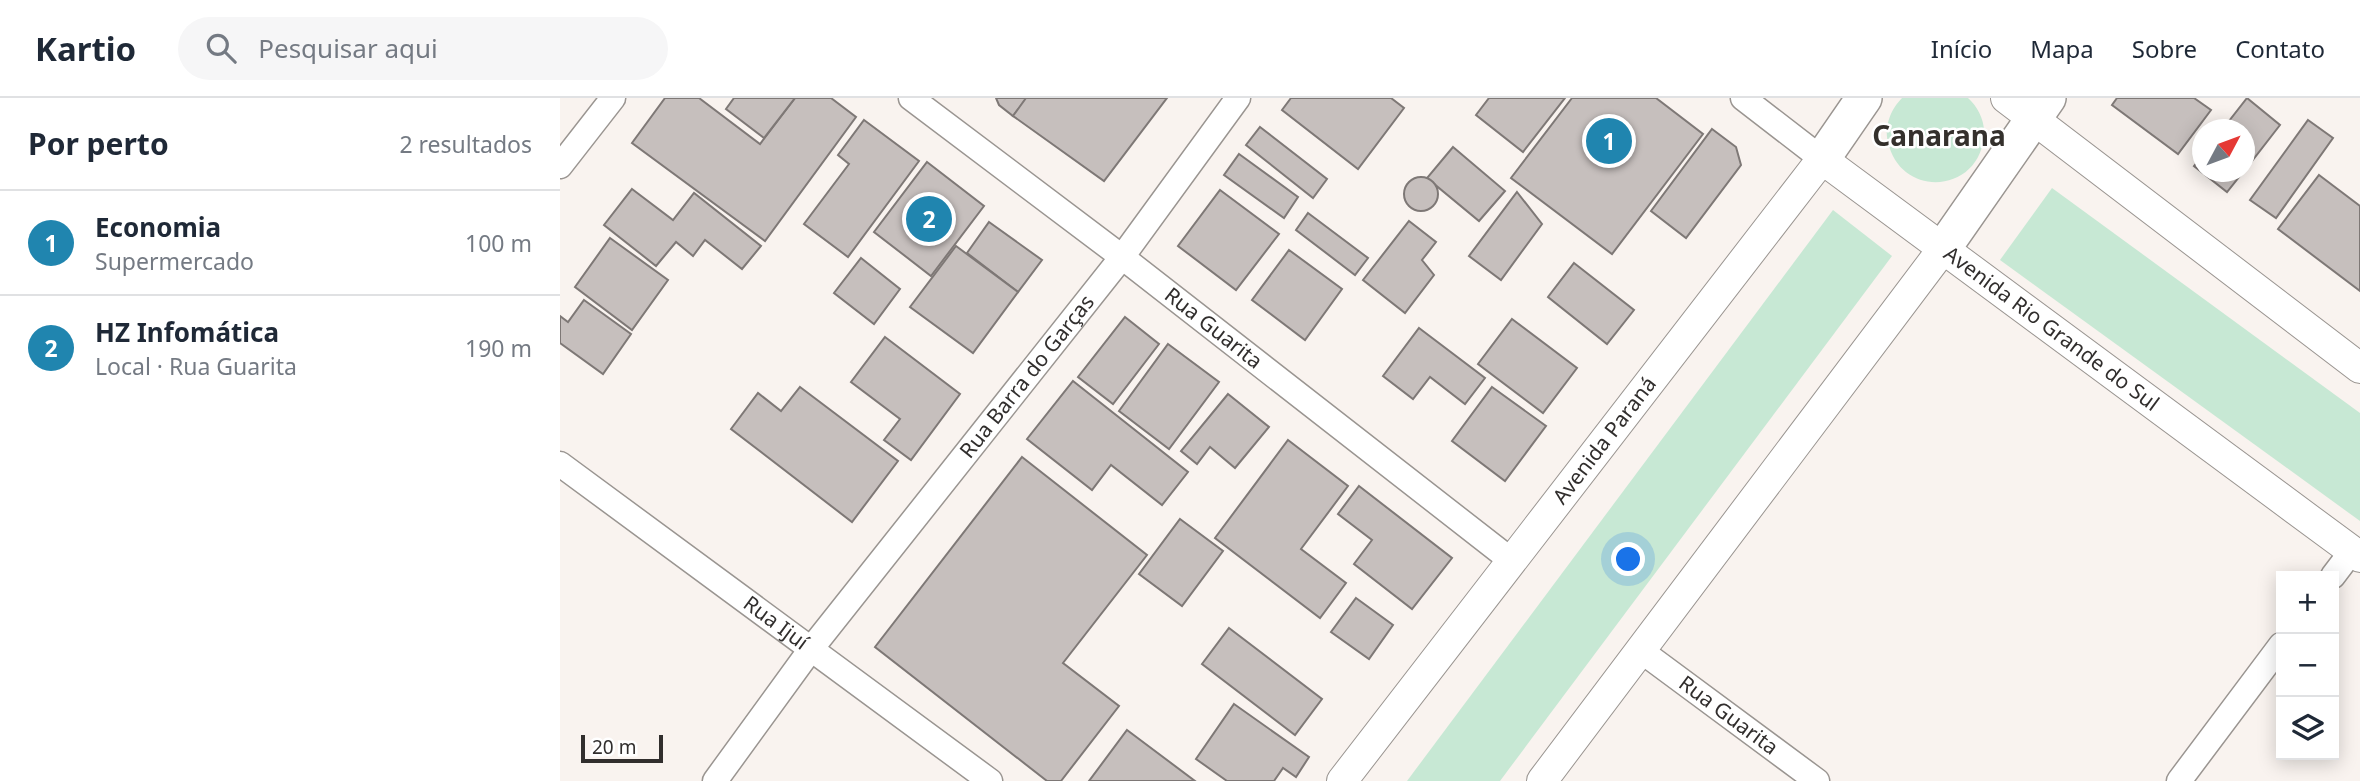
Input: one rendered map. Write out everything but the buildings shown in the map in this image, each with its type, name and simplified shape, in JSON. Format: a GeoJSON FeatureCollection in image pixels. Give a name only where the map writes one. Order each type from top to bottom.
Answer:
{"type":"FeatureCollection","features":[{"type":"Feature","properties":{"kind":"main road","name":"Avenida Paraná"},"geometry":{"type":"LineString","coordinates":[[1822,159],[1864,98]]}},
{"type":"Feature","properties":{"kind":"main road"},"geometry":{"type":"LineString","coordinates":[[1942,250],[2029,105]]}},
{"type":"Feature","properties":{"kind":"street"},"geometry":{"type":"LineString","coordinates":[[560,166],[613,98]]}},
{"type":"Feature","properties":{"kind":"street","name":"Rua Guarita"},"geometry":{"type":"LineString","coordinates":[[911,98],[1122,257],[1512,561]]}},
{"type":"Feature","properties":{"kind":"street","name":"Rua Barra do Garças"},"geometry":{"type":"LineString","coordinates":[[715,781],[811,649],[1122,257],[1238,98]]}},
{"type":"Feature","properties":{"kind":"street","name":"Avenida Rio Grande do Sul"},"geometry":{"type":"LineString","coordinates":[[1743,98],[1942,250],[2356,554]]}},
{"type":"Feature","properties":{"kind":"street"},"geometry":{"type":"LineString","coordinates":[[2029,105],[2360,368]]}},
{"type":"Feature","properties":{"kind":"street","name":"Avenida Paraná"},"geometry":{"type":"LineString","coordinates":[[1342,781],[1822,159]]}},
{"type":"Feature","properties":{"kind":"street"},"geometry":{"type":"LineString","coordinates":[[1542,781],[1942,250]]}},
{"type":"Feature","properties":{"kind":"street","name":"Rua Ijuí"},"geometry":{"type":"LineString","coordinates":[[560,464],[990,781]]}},
{"type":"Feature","properties":{"kind":"street"},"geometry":{"type":"LineString","coordinates":[[2338,571],[2356,554]]}},
{"type":"Feature","properties":{"kind":"street","name":"Rua Guarita"},"geometry":{"type":"LineString","coordinates":[[1640,650],[1817,781]]}},
{"type":"Feature","properties":{"kind":"street"},"geometry":{"type":"LineString","coordinates":[[2179,781],[2276,652]]}},
{"type":"Feature","properties":{"kind":"green space"},"geometry":{"type":"Polygon","coordinates":[[[1902,98],[1968,98],[1971,101],[1981,117],[1984,131],[1980,152],[1971,167],[1957,177],[1941,182],[1924,181],[1908,174],[1896,161],[1887,136],[1889,118],[1902,98]]]}},
{"type":"Feature","properties":{"kind":"green space"},"geometry":{"type":"Polygon","coordinates":[[[2052,188],[2360,413],[2360,521],[2000,260],[2052,188]]]}},
{"type":"Feature","properties":{"kind":"green space"},"geometry":{"type":"Polygon","coordinates":[[[1833,210],[1892,256],[1500,781],[1407,781],[1833,210]]]}},
{"type":"Feature","properties":{"kind":"place","name":"Economia"},"geometry":{"type":"Point","coordinates":[1609,141]}},
{"type":"Feature","properties":{"kind":"place","name":"HZ Infomática"},"geometry":{"type":"Point","coordinates":[929,219]}},
{"type":"Feature","properties":{"kind":"district","name":"Canarana"},"geometry":{"type":"Point","coordinates":[1939,136]}}]}
